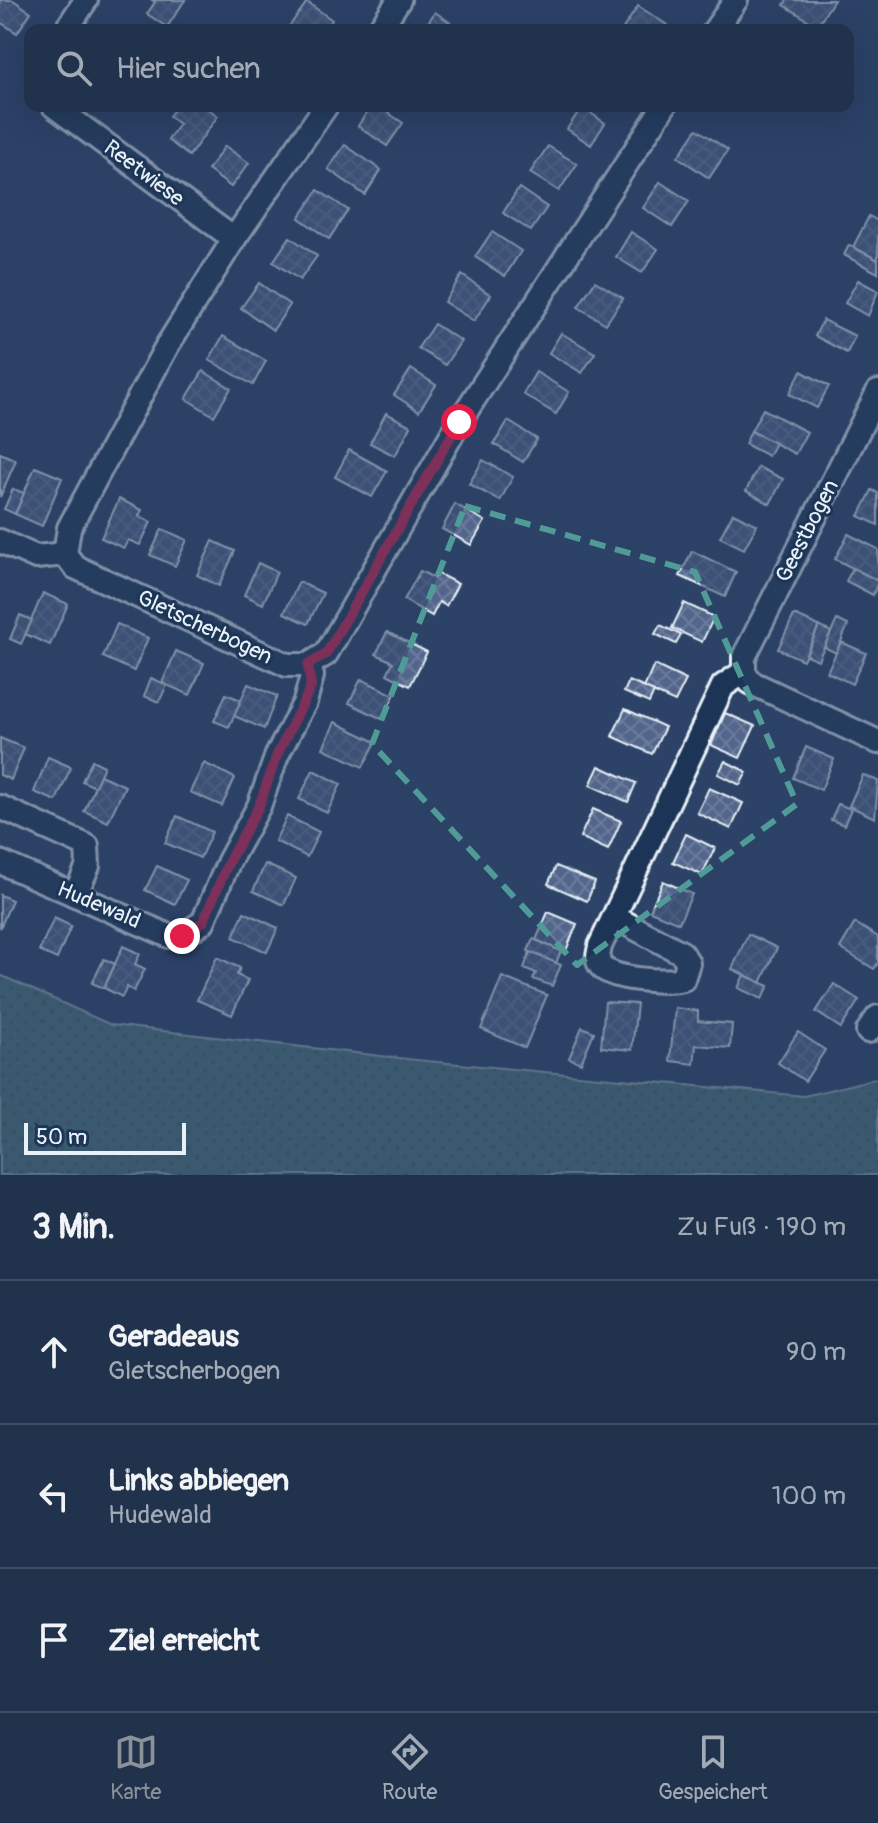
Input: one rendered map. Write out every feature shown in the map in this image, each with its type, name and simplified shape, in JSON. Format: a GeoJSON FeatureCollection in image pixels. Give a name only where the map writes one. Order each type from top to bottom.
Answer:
{"type":"FeatureCollection","features":[{"type":"Feature","properties":{"kind":"street"},"geometry":{"type":"LineString","coordinates":[[70,24],[86,0]]}},
{"type":"Feature","properties":{"kind":"street"},"geometry":{"type":"LineString","coordinates":[[383,24],[399,0]]}},
{"type":"Feature","properties":{"kind":"street"},"geometry":{"type":"LineString","coordinates":[[719,24],[736,0]]}},
{"type":"Feature","properties":{"kind":"street","name":"Reetwiese"},"geometry":{"type":"LineString","coordinates":[[62,112],[234,239]]}},
{"type":"Feature","properties":{"kind":"street"},"geometry":{"type":"LineString","coordinates":[[0,541],[36,557],[65,554],[69,528],[167,346],[234,239],[322,112]]}},
{"type":"Feature","properties":{"kind":"street"},"geometry":{"type":"LineString","coordinates":[[308,665],[326,654],[459,422],[660,112]]}},
{"type":"Feature","properties":{"kind":"street","name":"Geestbogen"},"geometry":{"type":"LineString","coordinates":[[744,672],[744,657],[751,638],[878,392]]}},
{"type":"Feature","properties":{"kind":"street","name":"Gletscherbogen"},"geometry":{"type":"LineString","coordinates":[[65,554],[75,567],[287,665],[308,665]]}},
{"type":"Feature","properties":{"kind":"street","name":"Hudewald"},"geometry":{"type":"LineString","coordinates":[[0,862],[169,936],[193,932],[203,922],[229,861],[259,806],[277,755],[305,702],[312,676],[308,665]]}},
{"type":"Feature","properties":{"kind":"street"},"geometry":{"type":"LineString","coordinates":[[614,917],[723,686],[744,672],[750,682],[761,689],[878,742]]}},
{"type":"Feature","properties":{"kind":"street"},"geometry":{"type":"LineString","coordinates":[[0,807],[87,846],[88,866],[75,895]]}},
{"type":"Feature","properties":{"kind":"highlighted area"},"geometry":{"type":"Polygon","coordinates":[[[465,506],[695,572],[797,804],[577,965],[372,744],[465,506]]]}},
{"type":"Feature","properties":{"kind":"green space"},"geometry":{"type":"Polygon","coordinates":[[[0,975],[111,1025],[416,1060],[804,1096],[878,1078],[878,1175],[0,1175],[0,975]]]}},
{"type":"Feature","properties":{"kind":"building"},"geometry":{"type":"Polygon","coordinates":[[[0,0],[13,0],[31,12],[17,33],[0,22],[0,0]]]}},
{"type":"Feature","properties":{"kind":"building"},"geometry":{"type":"Polygon","coordinates":[[[152,0],[185,0],[169,24],[162,24],[147,14],[155,2],[152,0]]]}},
{"type":"Feature","properties":{"kind":"building"},"geometry":{"type":"Polygon","coordinates":[[[787,0],[834,0],[818,24],[784,5],[787,0]]]}},
{"type":"Feature","properties":{"kind":"building"},"geometry":{"type":"Polygon","coordinates":[[[307,2],[332,20],[329,24],[291,24],[307,2]]]}},
{"type":"Feature","properties":{"kind":"building"},"geometry":{"type":"Polygon","coordinates":[[[638,6],[666,24],[626,24],[638,6]]]}},
{"type":"Feature","properties":{"kind":"building"},"geometry":{"type":"Polygon","coordinates":[[[435,12],[452,24],[427,24],[435,12]]]}},
{"type":"Feature","properties":{"kind":"building"},"geometry":{"type":"Polygon","coordinates":[[[172,112],[212,112],[218,116],[189,156],[168,140],[179,124],[169,116],[172,112]]]}},
{"type":"Feature","properties":{"kind":"building"},"geometry":{"type":"Polygon","coordinates":[[[367,112],[387,112],[403,123],[387,146],[358,126],[367,112]]]}},
{"type":"Feature","properties":{"kind":"building"},"geometry":{"type":"Polygon","coordinates":[[[579,112],[589,112],[605,123],[591,145],[567,129],[579,112]]]}},
{"type":"Feature","properties":{"kind":"building"},"geometry":{"type":"Polygon","coordinates":[[[697,129],[728,150],[709,178],[678,157],[697,129]]]}},
{"type":"Feature","properties":{"kind":"building"},"geometry":{"type":"Polygon","coordinates":[[[345,145],[381,170],[365,195],[328,169],[345,145]]]}},
{"type":"Feature","properties":{"kind":"building"},"geometry":{"type":"Polygon","coordinates":[[[225,146],[249,163],[231,187],[208,170],[225,146]]]}},
{"type":"Feature","properties":{"kind":"building"},"geometry":{"type":"Polygon","coordinates":[[[548,146],[577,164],[559,191],[530,173],[548,146]]]}},
{"type":"Feature","properties":{"kind":"building"},"geometry":{"type":"Polygon","coordinates":[[[660,182],[689,201],[672,227],[643,208],[660,182]]]}},
{"type":"Feature","properties":{"kind":"building"},"geometry":{"type":"Polygon","coordinates":[[[519,188],[547,207],[531,231],[503,213],[519,188]]]}},
{"type":"Feature","properties":{"kind":"building"},"geometry":{"type":"Polygon","coordinates":[[[318,190],[348,210],[329,239],[299,218],[318,190]]]}},
{"type":"Feature","properties":{"kind":"building"},"geometry":{"type":"Polygon","coordinates":[[[869,216],[878,221],[878,260],[853,247],[869,216]]]}},
{"type":"Feature","properties":{"kind":"building"},"geometry":{"type":"Polygon","coordinates":[[[492,232],[521,251],[505,276],[475,257],[492,232]]]}},
{"type":"Feature","properties":{"kind":"building"},"geometry":{"type":"Polygon","coordinates":[[[631,232],[658,249],[642,273],[616,257],[631,232]]]}},
{"type":"Feature","properties":{"kind":"building"},"geometry":{"type":"Polygon","coordinates":[[[290,237],[317,256],[300,280],[273,262],[290,237]]]}},
{"type":"Feature","properties":{"kind":"building"},"geometry":{"type":"Polygon","coordinates":[[[849,245],[878,260],[878,273],[844,255],[849,245]]]}},
{"type":"Feature","properties":{"kind":"building"},"geometry":{"type":"Polygon","coordinates":[[[462,275],[491,295],[474,321],[444,302],[462,275]]]}},
{"type":"Feature","properties":{"kind":"building"},"geometry":{"type":"Polygon","coordinates":[[[858,280],[878,291],[868,316],[845,303],[858,280]]]}},
{"type":"Feature","properties":{"kind":"building"},"geometry":{"type":"Polygon","coordinates":[[[595,281],[623,298],[606,324],[578,307],[595,281]]]}},
{"type":"Feature","properties":{"kind":"building"},"geometry":{"type":"Polygon","coordinates":[[[259,283],[290,305],[273,330],[241,308],[259,283]]]}},
{"type":"Feature","properties":{"kind":"building"},"geometry":{"type":"Polygon","coordinates":[[[823,320],[855,336],[847,353],[815,336],[823,320]]]}},
{"type":"Feature","properties":{"kind":"building"},"geometry":{"type":"Polygon","coordinates":[[[434,324],[461,341],[445,365],[418,348],[434,324]]]}},
{"type":"Feature","properties":{"kind":"building"},"geometry":{"type":"Polygon","coordinates":[[[561,333],[595,353],[582,373],[549,353],[561,333]]]}},
{"type":"Feature","properties":{"kind":"building"},"geometry":{"type":"Polygon","coordinates":[[[223,336],[266,361],[253,385],[209,360],[223,336]]]}},
{"type":"Feature","properties":{"kind":"building"},"geometry":{"type":"Polygon","coordinates":[[[411,369],[436,385],[419,411],[394,395],[411,369]]]}},
{"type":"Feature","properties":{"kind":"building"},"geometry":{"type":"Polygon","coordinates":[[[203,371],[231,388],[214,416],[186,399],[203,371]]]}},
{"type":"Feature","properties":{"kind":"building"},"geometry":{"type":"Polygon","coordinates":[[[801,371],[829,386],[817,408],[789,394],[801,371]]]}},
{"type":"Feature","properties":{"kind":"building"},"geometry":{"type":"Polygon","coordinates":[[[536,372],[569,392],[556,414],[523,394],[536,372]]]}},
{"type":"Feature","properties":{"kind":"building"},"geometry":{"type":"Polygon","coordinates":[[[763,409],[807,432],[795,454],[751,431],[763,409]]]}},
{"type":"Feature","properties":{"kind":"building"},"geometry":{"type":"Polygon","coordinates":[[[386,413],[411,426],[395,456],[370,443],[386,413]]]}},
{"type":"Feature","properties":{"kind":"building"},"geometry":{"type":"Polygon","coordinates":[[[508,421],[537,439],[523,462],[494,444],[508,421]]]}},
{"type":"Feature","properties":{"kind":"building"},"geometry":{"type":"Polygon","coordinates":[[[751,431],[775,443],[768,456],[745,444],[751,431]]]}},
{"type":"Feature","properties":{"kind":"building"},"geometry":{"type":"Polygon","coordinates":[[[349,450],[387,471],[372,497],[335,477],[349,450]]]}},
{"type":"Feature","properties":{"kind":"building"},"geometry":{"type":"Polygon","coordinates":[[[0,453],[16,460],[0,497],[0,453]]]}},
{"type":"Feature","properties":{"kind":"building"},"geometry":{"type":"Polygon","coordinates":[[[483,460],[513,477],[500,501],[469,484],[483,460]]]}},
{"type":"Feature","properties":{"kind":"building"},"geometry":{"type":"Polygon","coordinates":[[[35,467],[62,478],[42,526],[15,514],[35,467]]]}},
{"type":"Feature","properties":{"kind":"building"},"geometry":{"type":"Polygon","coordinates":[[[758,467],[783,479],[770,504],[746,491],[758,467]]]}},
{"type":"Feature","properties":{"kind":"building"},"geometry":{"type":"Polygon","coordinates":[[[13,489],[24,493],[15,514],[4,509],[13,489]]]}},
{"type":"Feature","properties":{"kind":"building"},"geometry":{"type":"Polygon","coordinates":[[[872,490],[878,493],[878,525],[859,516],[872,490]]]}},
{"type":"Feature","properties":{"kind":"building"},"geometry":{"type":"Polygon","coordinates":[[[119,499],[142,510],[139,516],[151,522],[140,545],[128,540],[124,548],[101,538],[119,499]]]}},
{"type":"Feature","properties":{"kind":"building"},"geometry":{"type":"Polygon","coordinates":[[[455,504],[485,521],[471,545],[442,529],[455,504]]]}},
{"type":"Feature","properties":{"kind":"building"},"geometry":{"type":"Polygon","coordinates":[[[733,513],[757,525],[744,549],[720,537],[733,513]]]}},
{"type":"Feature","properties":{"kind":"building"},"geometry":{"type":"Polygon","coordinates":[[[162,529],[187,540],[175,566],[150,555],[162,529]]]}},
{"type":"Feature","properties":{"kind":"building"},"geometry":{"type":"Polygon","coordinates":[[[848,534],[878,549],[878,581],[835,559],[848,534]]]}},
{"type":"Feature","properties":{"kind":"building"},"geometry":{"type":"Polygon","coordinates":[[[213,541],[235,551],[219,586],[197,575],[213,541]]]}},
{"type":"Feature","properties":{"kind":"building"},"geometry":{"type":"Polygon","coordinates":[[[692,551],[736,572],[725,597],[680,576],[692,551]]]}},
{"type":"Feature","properties":{"kind":"building"},"geometry":{"type":"Polygon","coordinates":[[[258,563],[277,572],[263,604],[244,595],[258,563]]]}},
{"type":"Feature","properties":{"kind":"building"},"geometry":{"type":"Polygon","coordinates":[[[853,568],[878,581],[873,595],[846,581],[853,568]]]}},
{"type":"Feature","properties":{"kind":"building"},"geometry":{"type":"Polygon","coordinates":[[[420,571],[434,578],[437,573],[458,584],[446,606],[439,602],[432,616],[404,600],[420,571]]]}},
{"type":"Feature","properties":{"kind":"building"},"geometry":{"type":"Polygon","coordinates":[[[299,582],[323,593],[308,624],[284,613],[299,582]]]}},
{"type":"Feature","properties":{"kind":"building"},"geometry":{"type":"Polygon","coordinates":[[[43,593],[68,604],[50,645],[25,634],[43,593]]]}},
{"type":"Feature","properties":{"kind":"building"},"geometry":{"type":"Polygon","coordinates":[[[684,603],[714,617],[702,642],[672,628],[684,603]]]}},
{"type":"Feature","properties":{"kind":"building"},"geometry":{"type":"Polygon","coordinates":[[[20,615],[32,620],[21,644],[10,639],[20,615]]]}},
{"type":"Feature","properties":{"kind":"building"},"geometry":{"type":"Polygon","coordinates":[[[794,615],[819,626],[803,660],[778,649],[794,615]]]}},
{"type":"Feature","properties":{"kind":"building"},"geometry":{"type":"Polygon","coordinates":[[[837,620],[848,625],[836,653],[824,647],[837,620]]]}},
{"type":"Feature","properties":{"kind":"building"},"geometry":{"type":"Polygon","coordinates":[[[117,624],[148,638],[134,671],[103,657],[117,624]]]}},
{"type":"Feature","properties":{"kind":"building"},"geometry":{"type":"Polygon","coordinates":[[[660,625],[681,635],[676,644],[655,634],[660,625]]]}},
{"type":"Feature","properties":{"kind":"building"},"geometry":{"type":"Polygon","coordinates":[[[819,626],[831,632],[818,660],[806,655],[819,626]]]}},
{"type":"Feature","properties":{"kind":"building"},"geometry":{"type":"Polygon","coordinates":[[[387,632],[427,652],[410,686],[387,674],[393,662],[376,654],[387,632]]]}},
{"type":"Feature","properties":{"kind":"building"},"geometry":{"type":"Polygon","coordinates":[[[841,642],[866,653],[852,684],[827,672],[841,642]]]}},
{"type":"Feature","properties":{"kind":"building"},"geometry":{"type":"Polygon","coordinates":[[[176,651],[204,663],[190,695],[162,683],[176,651]]]}},
{"type":"Feature","properties":{"kind":"building"},"geometry":{"type":"Polygon","coordinates":[[[654,665],[686,680],[675,702],[644,688],[654,665]]]}},
{"type":"Feature","properties":{"kind":"building"},"geometry":{"type":"Polygon","coordinates":[[[151,678],[167,685],[159,702],[144,696],[151,678]]]}},
{"type":"Feature","properties":{"kind":"building"},"geometry":{"type":"Polygon","coordinates":[[[361,679],[394,695],[382,719],[349,703],[361,679]]]}},
{"type":"Feature","properties":{"kind":"building"},"geometry":{"type":"Polygon","coordinates":[[[629,681],[654,692],[649,703],[624,692],[629,681]]]}},
{"type":"Feature","properties":{"kind":"building"},"geometry":{"type":"Polygon","coordinates":[[[248,684],[277,696],[264,729],[234,716],[248,684]]]}},
{"type":"Feature","properties":{"kind":"building"},"geometry":{"type":"Polygon","coordinates":[[[226,694],[241,700],[229,727],[214,721],[226,694]]]}},
{"type":"Feature","properties":{"kind":"building"},"geometry":{"type":"Polygon","coordinates":[[[625,709],[665,727],[652,754],[612,736],[625,709]]]}},
{"type":"Feature","properties":{"kind":"building"},"geometry":{"type":"Polygon","coordinates":[[[725,713],[755,726],[740,758],[711,745],[725,713]]]}},
{"type":"Feature","properties":{"kind":"building"},"geometry":{"type":"Polygon","coordinates":[[[335,722],[376,742],[363,767],[323,748],[335,722]]]}},
{"type":"Feature","properties":{"kind":"building"},"geometry":{"type":"Polygon","coordinates":[[[0,738],[24,748],[11,780],[0,775],[0,738]]]}},
{"type":"Feature","properties":{"kind":"building"},"geometry":{"type":"Polygon","coordinates":[[[806,747],[834,759],[821,790],[793,778],[806,747]]]}},
{"type":"Feature","properties":{"kind":"building"},"geometry":{"type":"Polygon","coordinates":[[[48,757],[71,767],[56,801],[34,792],[48,757]]]}},
{"type":"Feature","properties":{"kind":"building"},"geometry":{"type":"Polygon","coordinates":[[[92,760],[104,766],[95,787],[82,781],[92,760]]]}},
{"type":"Feature","properties":{"kind":"building"},"geometry":{"type":"Polygon","coordinates":[[[725,761],[747,772],[740,785],[718,774],[725,761]]]}},
{"type":"Feature","properties":{"kind":"building"},"geometry":{"type":"Polygon","coordinates":[[[204,763],[235,778],[222,806],[190,792],[204,763]]]}},
{"type":"Feature","properties":{"kind":"building"},"geometry":{"type":"Polygon","coordinates":[[[599,766],[636,783],[628,802],[590,785],[599,766]]]}},
{"type":"Feature","properties":{"kind":"building"},"geometry":{"type":"Polygon","coordinates":[[[313,770],[341,784],[327,813],[299,799],[313,770]]]}},
{"type":"Feature","properties":{"kind":"building"},"geometry":{"type":"Polygon","coordinates":[[[100,775],[125,786],[108,822],[84,811],[100,775]]]}},
{"type":"Feature","properties":{"kind":"building"},"geometry":{"type":"Polygon","coordinates":[[[863,775],[878,781],[875,818],[849,806],[863,775]]]}},
{"type":"Feature","properties":{"kind":"building"},"geometry":{"type":"Polygon","coordinates":[[[709,788],[743,803],[731,829],[697,813],[709,788]]]}},
{"type":"Feature","properties":{"kind":"building"},"geometry":{"type":"Polygon","coordinates":[[[838,804],[851,809],[844,825],[831,820],[838,804]]]}},
{"type":"Feature","properties":{"kind":"building"},"geometry":{"type":"Polygon","coordinates":[[[593,809],[621,821],[608,850],[580,837],[593,809]]]}},
{"type":"Feature","properties":{"kind":"building"},"geometry":{"type":"Polygon","coordinates":[[[177,816],[212,832],[200,858],[165,843],[177,816]]]}},
{"type":"Feature","properties":{"kind":"building"},"geometry":{"type":"Polygon","coordinates":[[[287,816],[319,832],[307,857],[275,841],[287,816]]]}},
{"type":"Feature","properties":{"kind":"building"},"geometry":{"type":"Polygon","coordinates":[[[686,834],[715,848],[702,875],[673,862],[686,834]]]}},
{"type":"Feature","properties":{"kind":"building"},"geometry":{"type":"Polygon","coordinates":[[[265,864],[296,878],[284,905],[253,891],[265,864]]]}},
{"type":"Feature","properties":{"kind":"building"},"geometry":{"type":"Polygon","coordinates":[[[157,866],[187,880],[175,904],[145,890],[157,866]]]}},
{"type":"Feature","properties":{"kind":"building"},"geometry":{"type":"Polygon","coordinates":[[[556,866],[595,882],[587,901],[548,884],[556,866]]]}},
{"type":"Feature","properties":{"kind":"building"},"geometry":{"type":"Polygon","coordinates":[[[663,881],[692,894],[679,923],[650,911],[663,881]]]}},
{"type":"Feature","properties":{"kind":"building"},"geometry":{"type":"Polygon","coordinates":[[[0,895],[12,900],[0,928],[0,895]]]}},
{"type":"Feature","properties":{"kind":"building"},"geometry":{"type":"Polygon","coordinates":[[[244,912],[278,928],[267,952],[233,937],[244,912]]]}},
{"type":"Feature","properties":{"kind":"building"},"geometry":{"type":"Polygon","coordinates":[[[548,912],[577,924],[565,953],[536,940],[548,912]]]}},
{"type":"Feature","properties":{"kind":"building"},"geometry":{"type":"Polygon","coordinates":[[[54,918],[71,926],[57,959],[39,951],[54,918]]]}},
{"type":"Feature","properties":{"kind":"building"},"geometry":{"type":"Polygon","coordinates":[[[855,923],[878,937],[878,963],[874,969],[840,948],[855,923]]]}},
{"type":"Feature","properties":{"kind":"building"},"geometry":{"type":"Polygon","coordinates":[[[748,934],[777,948],[761,983],[732,969],[748,934]]]}},
{"type":"Feature","properties":{"kind":"building"},"geometry":{"type":"Polygon","coordinates":[[[533,939],[561,951],[556,963],[528,951],[533,939]]]}},
{"type":"Feature","properties":{"kind":"building"},"geometry":{"type":"Polygon","coordinates":[[[123,946],[140,954],[135,964],[145,969],[134,991],[127,987],[122,997],[104,988],[123,946]]]}},
{"type":"Feature","properties":{"kind":"building"},"geometry":{"type":"Polygon","coordinates":[[[530,952],[561,965],[552,986],[533,979],[536,973],[524,968],[530,952]]]}},
{"type":"Feature","properties":{"kind":"building"},"geometry":{"type":"Polygon","coordinates":[[[217,957],[240,968],[237,975],[248,980],[232,1015],[197,1000],[217,957]]]}},
{"type":"Feature","properties":{"kind":"building"},"geometry":{"type":"Polygon","coordinates":[[[104,959],[115,964],[104,988],[92,983],[104,959]]]}},
{"type":"Feature","properties":{"kind":"building"},"geometry":{"type":"Polygon","coordinates":[[[744,975],[769,986],[762,999],[738,988],[744,975]]]}},
{"type":"Feature","properties":{"kind":"building"},"geometry":{"type":"Polygon","coordinates":[[[502,977],[547,995],[525,1048],[481,1029],[502,977]]]}},
{"type":"Feature","properties":{"kind":"building"},"geometry":{"type":"Polygon","coordinates":[[[834,984],[859,1000],[841,1028],[816,1012],[834,984]]]}},
{"type":"Feature","properties":{"kind":"building"},"geometry":{"type":"Polygon","coordinates":[[[605,1002],[637,1004],[632,1050],[601,1047],[605,1002]]]}},
{"type":"Feature","properties":{"kind":"building"},"geometry":{"type":"Polygon","coordinates":[[[675,1008],[698,1011],[698,1021],[732,1024],[730,1048],[696,1045],[694,1064],[670,1061],[675,1008]]]}},
{"type":"Feature","properties":{"kind":"building"},"geometry":{"type":"Polygon","coordinates":[[[582,1027],[594,1032],[581,1063],[569,1058],[582,1027]]]}},
{"type":"Feature","properties":{"kind":"building"},"geometry":{"type":"Polygon","coordinates":[[[798,1032],[825,1050],[805,1081],[778,1063],[798,1032]]]}},
{"type":"Feature","properties":{"kind":"route"},"geometry":{"type":"LineString","coordinates":[[182,936],[193,932],[203,922],[229,861],[259,806],[277,755],[311,687],[312,676],[308,665],[326,654],[459,422]]}}]}
